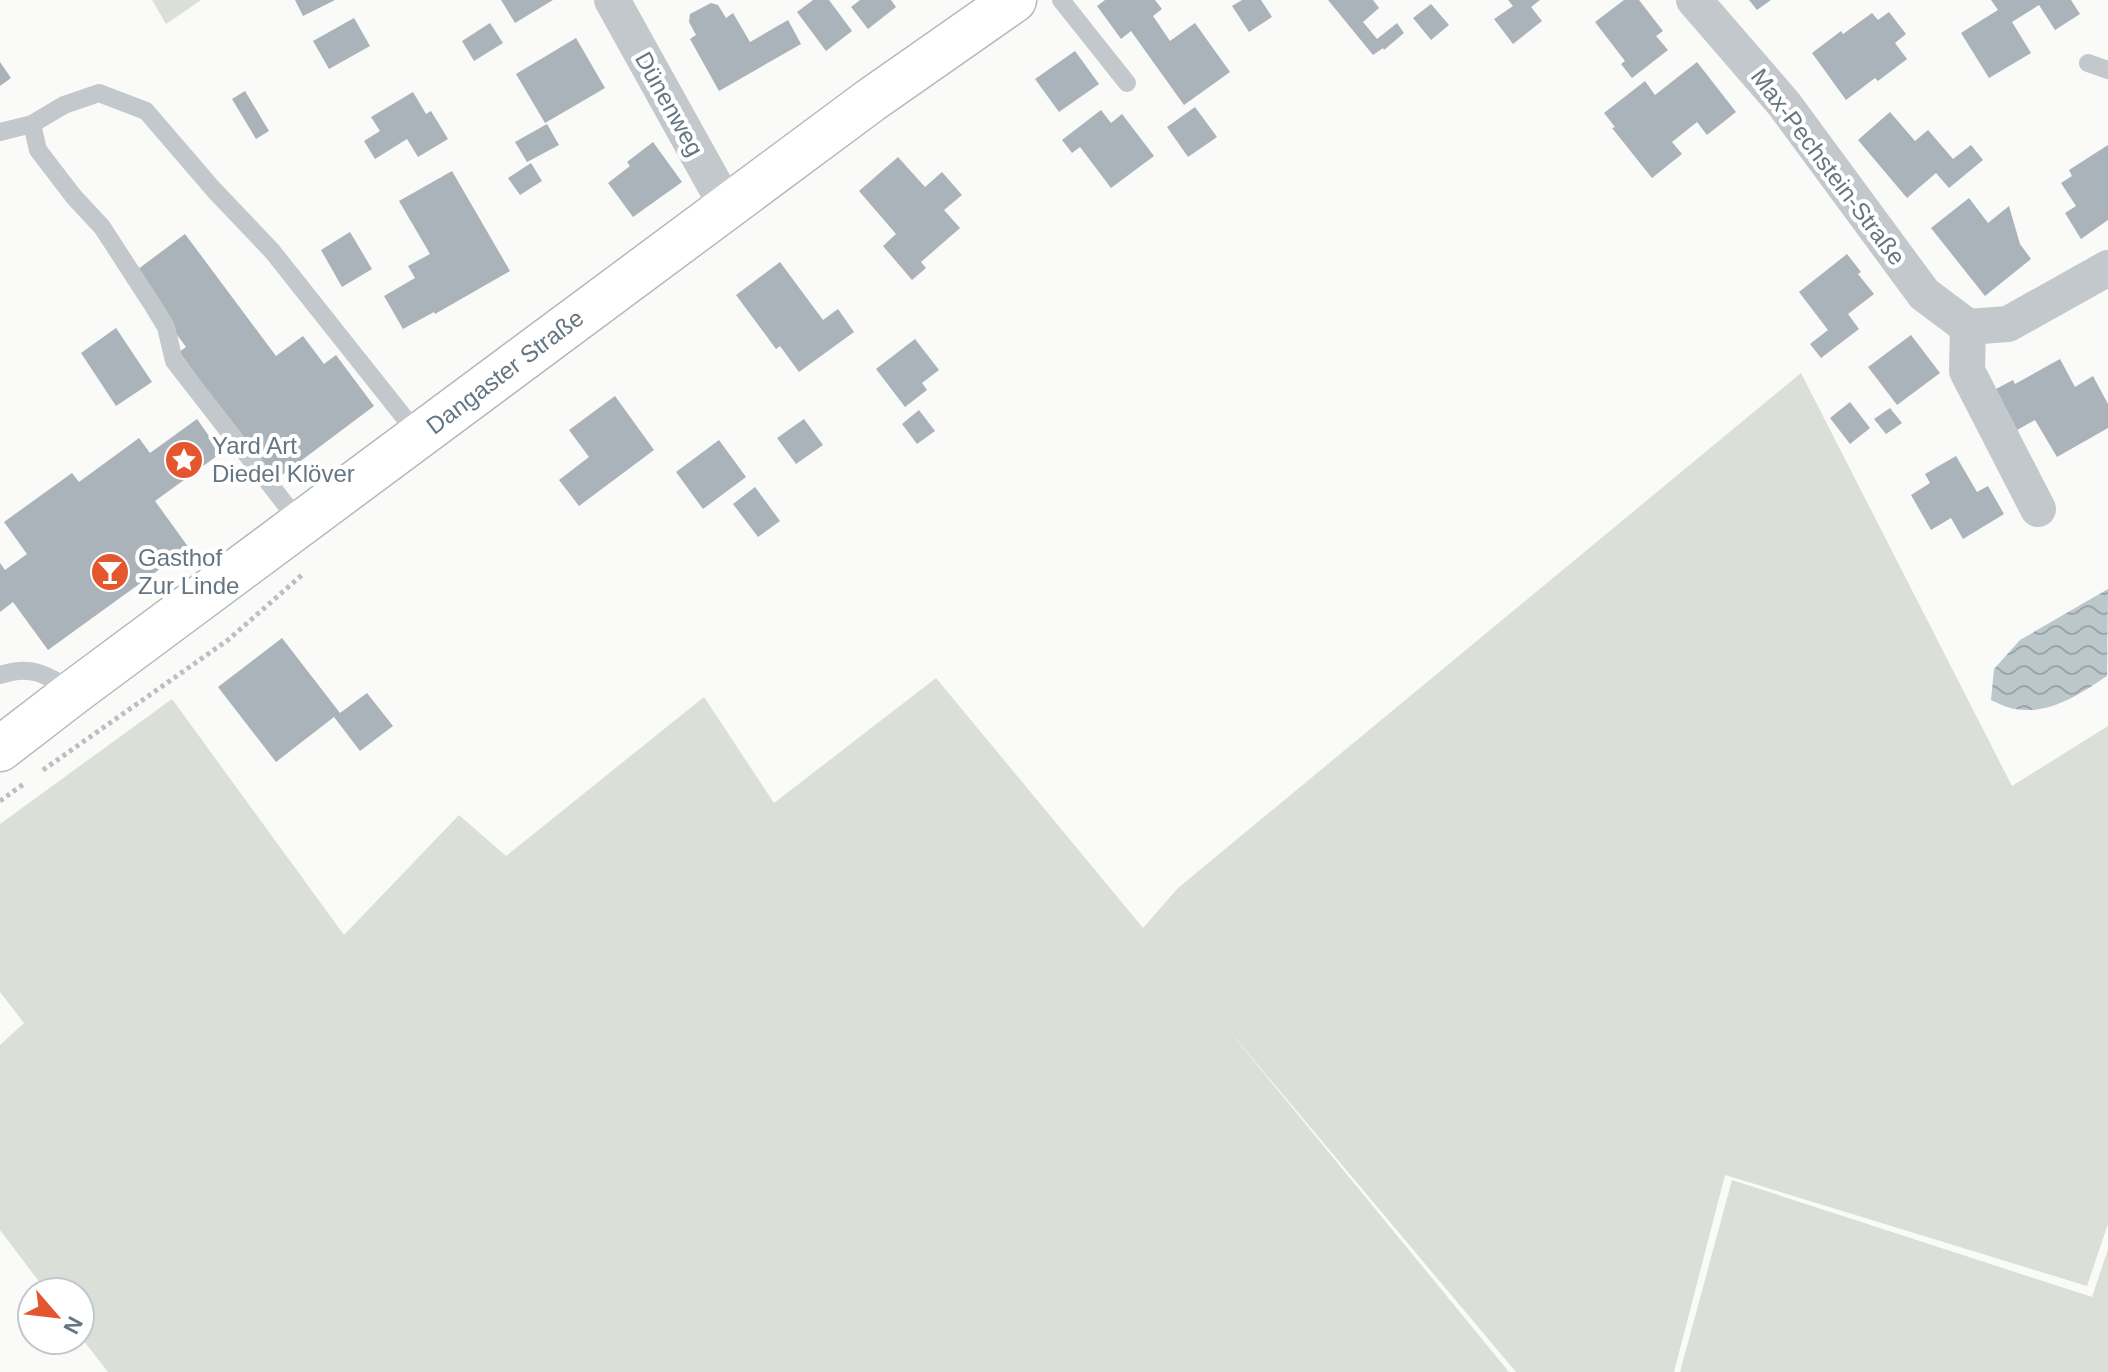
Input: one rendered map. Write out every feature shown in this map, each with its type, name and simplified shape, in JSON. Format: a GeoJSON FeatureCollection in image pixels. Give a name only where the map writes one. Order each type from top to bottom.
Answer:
{"type":"FeatureCollection","features":[{"type":"Feature","properties":{"kind":"street","name":"Dünenweg"},"geometry":{"type":"LineString","coordinates":[[612,0],[727,207]]}},
{"type":"Feature","properties":{"kind":"street","name":"Dangaster Straße"},"geometry":{"type":"LineString","coordinates":[[7,756],[74,692],[871,100],[1014,0]]}},
{"type":"Feature","properties":{"kind":"street","name":"Max-Pechstein-Straße"},"geometry":{"type":"LineString","coordinates":[[1694,0],[1784,104],[1924,294],[1968,327]]}},
{"type":"Feature","properties":{"kind":"street"},"geometry":{"type":"LineString","coordinates":[[2038,509],[1967,371],[1968,327],[2008,324],[2108,268]]}},
{"type":"Feature","properties":{"kind":"lane"},"geometry":{"type":"LineString","coordinates":[[1061,0],[1127,83]]}},
{"type":"Feature","properties":{"kind":"lane"},"geometry":{"type":"LineString","coordinates":[[2088,63],[2108,70]]}},
{"type":"Feature","properties":{"kind":"lane"},"geometry":{"type":"LineString","coordinates":[[0,132],[32,124],[64,105],[99,93],[146,111],[272,251],[419,436]]}},
{"type":"Feature","properties":{"kind":"lane"},"geometry":{"type":"LineString","coordinates":[[32,124],[38,150],[102,227],[166,327],[174,361],[300,523]]}},
{"type":"Feature","properties":{"kind":"lane"},"geometry":{"type":"LineString","coordinates":[[0,675],[15,670],[42,672],[74,692]]}},
{"type":"Feature","properties":{"kind":"path"},"geometry":{"type":"LineString","coordinates":[[40,771],[228,640],[305,573]]}},
{"type":"Feature","properties":{"kind":"path"},"geometry":{"type":"LineString","coordinates":[[0,801],[7,756]]}},
{"type":"Feature","properties":{"kind":"shaded area"},"geometry":{"type":"Polygon","coordinates":[[[152,0],[201,0],[166,24],[152,0]]]}},
{"type":"Feature","properties":{"kind":"shaded area"},"geometry":{"type":"Polygon","coordinates":[[[1801,373],[2012,786],[2108,726],[2108,1224],[2087,1286],[1725,1175],[1674,1372],[1516,1372],[1221,1021],[1509,1372],[108,1372],[96,1356],[96,1276],[35,1276],[0,1230],[0,1045],[24,1023],[0,992],[0,824],[172,699],[344,935],[459,815],[506,856],[704,697],[774,803],[936,678],[1143,928],[1178,888],[1801,373]]]}},
{"type":"Feature","properties":{"kind":"shaded area"},"geometry":{"type":"Polygon","coordinates":[[[1732,1180],[2092,1297],[2108,1249],[2108,1372],[1680,1372],[1732,1180]]]}},
{"type":"Feature","properties":{"kind":"water"},"geometry":{"type":"Polygon","coordinates":[[[2108,589],[2107,676],[2064,702],[2040,709],[2015,709],[1991,700],[1994,669],[2020,640],[2108,589]]]}},
{"type":"Feature","properties":{"kind":"building"},"geometry":{"type":"Polygon","coordinates":[[[295,0],[335,0],[303,16],[295,0]]]}},
{"type":"Feature","properties":{"kind":"building"},"geometry":{"type":"Polygon","coordinates":[[[501,0],[553,0],[515,23],[501,0]]]}},
{"type":"Feature","properties":{"kind":"building"},"geometry":{"type":"Polygon","coordinates":[[[813,0],[829,0],[852,31],[826,51],[797,12],[813,0]]]}},
{"type":"Feature","properties":{"kind":"building"},"geometry":{"type":"Polygon","coordinates":[[[860,0],[891,0],[896,7],[868,29],[851,7],[860,0]]]}},
{"type":"Feature","properties":{"kind":"building"},"geometry":{"type":"Polygon","coordinates":[[[1105,0],[1155,0],[1162,9],[1153,16],[1170,41],[1195,23],[1230,72],[1184,105],[1131,31],[1121,39],[1097,6],[1105,0]]]}},
{"type":"Feature","properties":{"kind":"building"},"geometry":{"type":"Polygon","coordinates":[[[1242,0],[1261,0],[1272,17],[1249,32],[1232,6],[1242,0]]]}},
{"type":"Feature","properties":{"kind":"building"},"geometry":{"type":"Polygon","coordinates":[[[1328,0],[1373,0],[1379,8],[1363,22],[1377,39],[1397,23],[1404,33],[1373,55],[1328,0]]]}},
{"type":"Feature","properties":{"kind":"building"},"geometry":{"type":"Polygon","coordinates":[[[1508,0],[1540,0],[1531,7],[1542,21],[1513,44],[1494,19],[1513,6],[1508,0]]]}},
{"type":"Feature","properties":{"kind":"building"},"geometry":{"type":"Polygon","coordinates":[[[1624,0],[1639,0],[1663,31],[1656,36],[1668,50],[1632,78],[1621,64],[1625,61],[1595,22],[1624,0]]]}},
{"type":"Feature","properties":{"kind":"building"},"geometry":{"type":"Polygon","coordinates":[[[1749,0],[1771,0],[1757,10],[1749,0]]]}},
{"type":"Feature","properties":{"kind":"building"},"geometry":{"type":"Polygon","coordinates":[[[1991,0],[2071,0],[2080,14],[2055,30],[2039,5],[2012,22],[2031,53],[1989,78],[1961,33],[1998,10],[1991,0]]]}},
{"type":"Feature","properties":{"kind":"building"},"geometry":{"type":"Polygon","coordinates":[[[711,3],[718,5],[726,18],[733,13],[750,42],[788,20],[801,44],[719,91],[690,39],[696,35],[689,22],[690,14],[711,3]]]}},
{"type":"Feature","properties":{"kind":"building"},"geometry":{"type":"Polygon","coordinates":[[[1431,4],[1449,25],[1431,40],[1413,18],[1431,4]]]}},
{"type":"Feature","properties":{"kind":"building"},"geometry":{"type":"Polygon","coordinates":[[[1889,12],[1906,34],[1895,43],[1907,59],[1846,100],[1812,53],[1872,13],[1878,20],[1889,12]]]}},
{"type":"Feature","properties":{"kind":"building"},"geometry":{"type":"Polygon","coordinates":[[[354,18],[370,46],[329,69],[313,41],[354,18]]]}},
{"type":"Feature","properties":{"kind":"building"},"geometry":{"type":"Polygon","coordinates":[[[490,23],[503,43],[474,61],[462,41],[490,23]]]}},
{"type":"Feature","properties":{"kind":"building"},"geometry":{"type":"Polygon","coordinates":[[[576,38],[605,88],[545,123],[516,74],[576,38]]]}},
{"type":"Feature","properties":{"kind":"building"},"geometry":{"type":"Polygon","coordinates":[[[1075,51],[1099,84],[1059,112],[1035,79],[1075,51]]]}},
{"type":"Feature","properties":{"kind":"building"},"geometry":{"type":"Polygon","coordinates":[[[0,62],[11,78],[0,86],[0,62]]]}},
{"type":"Feature","properties":{"kind":"building"},"geometry":{"type":"Polygon","coordinates":[[[1697,62],[1736,112],[1707,135],[1697,122],[1672,142],[1682,154],[1652,178],[1612,128],[1615,127],[1604,113],[1645,81],[1655,95],[1697,62]]]}},
{"type":"Feature","properties":{"kind":"building"},"geometry":{"type":"Polygon","coordinates":[[[245,91],[269,131],[256,139],[232,99],[245,91]]]}},
{"type":"Feature","properties":{"kind":"building"},"geometry":{"type":"Polygon","coordinates":[[[413,92],[426,114],[431,111],[448,139],[418,157],[407,139],[375,159],[364,141],[380,131],[371,117],[413,92]]]}},
{"type":"Feature","properties":{"kind":"building"},"geometry":{"type":"Polygon","coordinates":[[[1195,107],[1217,137],[1188,157],[1167,127],[1195,107]]]}},
{"type":"Feature","properties":{"kind":"building"},"geometry":{"type":"Polygon","coordinates":[[[1101,110],[1111,123],[1122,114],[1154,156],[1111,188],[1080,147],[1072,153],[1062,140],[1101,110]]]}},
{"type":"Feature","properties":{"kind":"building"},"geometry":{"type":"Polygon","coordinates":[[[1890,112],[1915,141],[1928,130],[1953,159],[1971,145],[1983,160],[1949,188],[1936,173],[1907,198],[1858,140],[1890,112]]]}},
{"type":"Feature","properties":{"kind":"building"},"geometry":{"type":"Polygon","coordinates":[[[547,124],[559,145],[527,162],[515,142],[547,124]]]}},
{"type":"Feature","properties":{"kind":"building"},"geometry":{"type":"Polygon","coordinates":[[[653,142],[682,182],[633,217],[608,183],[630,166],[627,162],[653,142]]]}},
{"type":"Feature","properties":{"kind":"building"},"geometry":{"type":"Polygon","coordinates":[[[2108,145],[2108,220],[2081,239],[2065,213],[2076,206],[2061,183],[2072,176],[2069,170],[2108,145]]]}},
{"type":"Feature","properties":{"kind":"building"},"geometry":{"type":"Polygon","coordinates":[[[898,157],[925,187],[942,172],[962,195],[944,210],[960,228],[921,262],[926,268],[912,280],[883,246],[896,234],[859,191],[898,157]]]}},
{"type":"Feature","properties":{"kind":"building"},"geometry":{"type":"Polygon","coordinates":[[[531,163],[542,181],[520,195],[508,178],[531,163]]]}},
{"type":"Feature","properties":{"kind":"building"},"geometry":{"type":"Polygon","coordinates":[[[452,171],[510,271],[403,329],[384,296],[415,278],[408,266],[430,254],[399,201],[452,171]]]}},
{"type":"Feature","properties":{"kind":"building"},"geometry":{"type":"Polygon","coordinates":[[[1969,198],[1988,223],[2009,206],[2020,244],[2031,259],[1985,296],[1931,228],[1969,198]]]}},
{"type":"Feature","properties":{"kind":"building"},"geometry":{"type":"Polygon","coordinates":[[[350,232],[372,269],[342,287],[321,250],[350,232]]]}},
{"type":"Feature","properties":{"kind":"building"},"geometry":{"type":"Polygon","coordinates":[[[185,234],[276,356],[303,336],[324,364],[336,355],[374,406],[274,481],[179,352],[186,347],[164,317],[168,313],[137,270],[185,234]]]}},
{"type":"Feature","properties":{"kind":"building"},"geometry":{"type":"Polygon","coordinates":[[[1847,254],[1874,294],[1848,314],[1859,329],[1821,358],[1810,344],[1828,330],[1799,292],[1847,254]]]}},
{"type":"Feature","properties":{"kind":"building"},"geometry":{"type":"Polygon","coordinates":[[[780,262],[823,320],[838,309],[854,332],[799,372],[780,346],[776,349],[736,295],[780,262]]]}},
{"type":"Feature","properties":{"kind":"building"},"geometry":{"type":"Polygon","coordinates":[[[116,328],[152,382],[116,406],[81,353],[116,328]]]}},
{"type":"Feature","properties":{"kind":"building"},"geometry":{"type":"Polygon","coordinates":[[[1911,335],[1940,373],[1897,405],[1868,367],[1911,335]]]}},
{"type":"Feature","properties":{"kind":"building"},"geometry":{"type":"Polygon","coordinates":[[[915,339],[939,370],[922,383],[927,390],[905,407],[876,369],[915,339]]]}},
{"type":"Feature","properties":{"kind":"building"},"geometry":{"type":"Polygon","coordinates":[[[2060,359],[2075,387],[2093,376],[2108,404],[2108,428],[2057,457],[2035,420],[2017,430],[1994,390],[2013,380],[2015,384],[2060,359]]]}},
{"type":"Feature","properties":{"kind":"building"},"geometry":{"type":"Polygon","coordinates":[[[615,396],[654,450],[579,506],[559,480],[589,457],[569,430],[615,396]]]}},
{"type":"Feature","properties":{"kind":"building"},"geometry":{"type":"Polygon","coordinates":[[[1850,402],[1870,428],[1850,444],[1830,418],[1850,402]]]}},
{"type":"Feature","properties":{"kind":"building"},"geometry":{"type":"Polygon","coordinates":[[[1890,408],[1902,423],[1886,434],[1874,419],[1890,408]]]}},
{"type":"Feature","properties":{"kind":"building"},"geometry":{"type":"Polygon","coordinates":[[[919,410],[935,431],[917,444],[902,424],[919,410]]]}},
{"type":"Feature","properties":{"kind":"building"},"geometry":{"type":"Polygon","coordinates":[[[197,419],[221,453],[155,501],[189,548],[48,650],[13,602],[0,612],[0,563],[5,570],[27,554],[4,522],[72,473],[79,482],[139,438],[150,453],[197,419]]]}},
{"type":"Feature","properties":{"kind":"building"},"geometry":{"type":"Polygon","coordinates":[[[804,419],[823,445],[796,464],[777,438],[804,419]]]}},
{"type":"Feature","properties":{"kind":"building"},"geometry":{"type":"Polygon","coordinates":[[[719,440],[746,477],[703,509],[676,472],[719,440]]]}},
{"type":"Feature","properties":{"kind":"building"},"geometry":{"type":"Polygon","coordinates":[[[1956,456],[1977,492],[1988,486],[2004,514],[1963,539],[1951,518],[1931,530],[1911,495],[1930,483],[1925,474],[1956,456]]]}},
{"type":"Feature","properties":{"kind":"building"},"geometry":{"type":"Polygon","coordinates":[[[755,487],[780,521],[758,537],[733,504],[755,487]]]}},
{"type":"Feature","properties":{"kind":"building"},"geometry":{"type":"Polygon","coordinates":[[[282,638],[340,713],[367,693],[393,726],[360,751],[334,717],[276,762],[218,687],[282,638]]]}},
{"type":"Feature","properties":{"kind":"place","name":"Yard Art Diedel Klöver"},"geometry":{"type":"Point","coordinates":[184,460]}},
{"type":"Feature","properties":{"kind":"place","name":"Gasthof Zur Linde"},"geometry":{"type":"Point","coordinates":[110,572]}}]}
